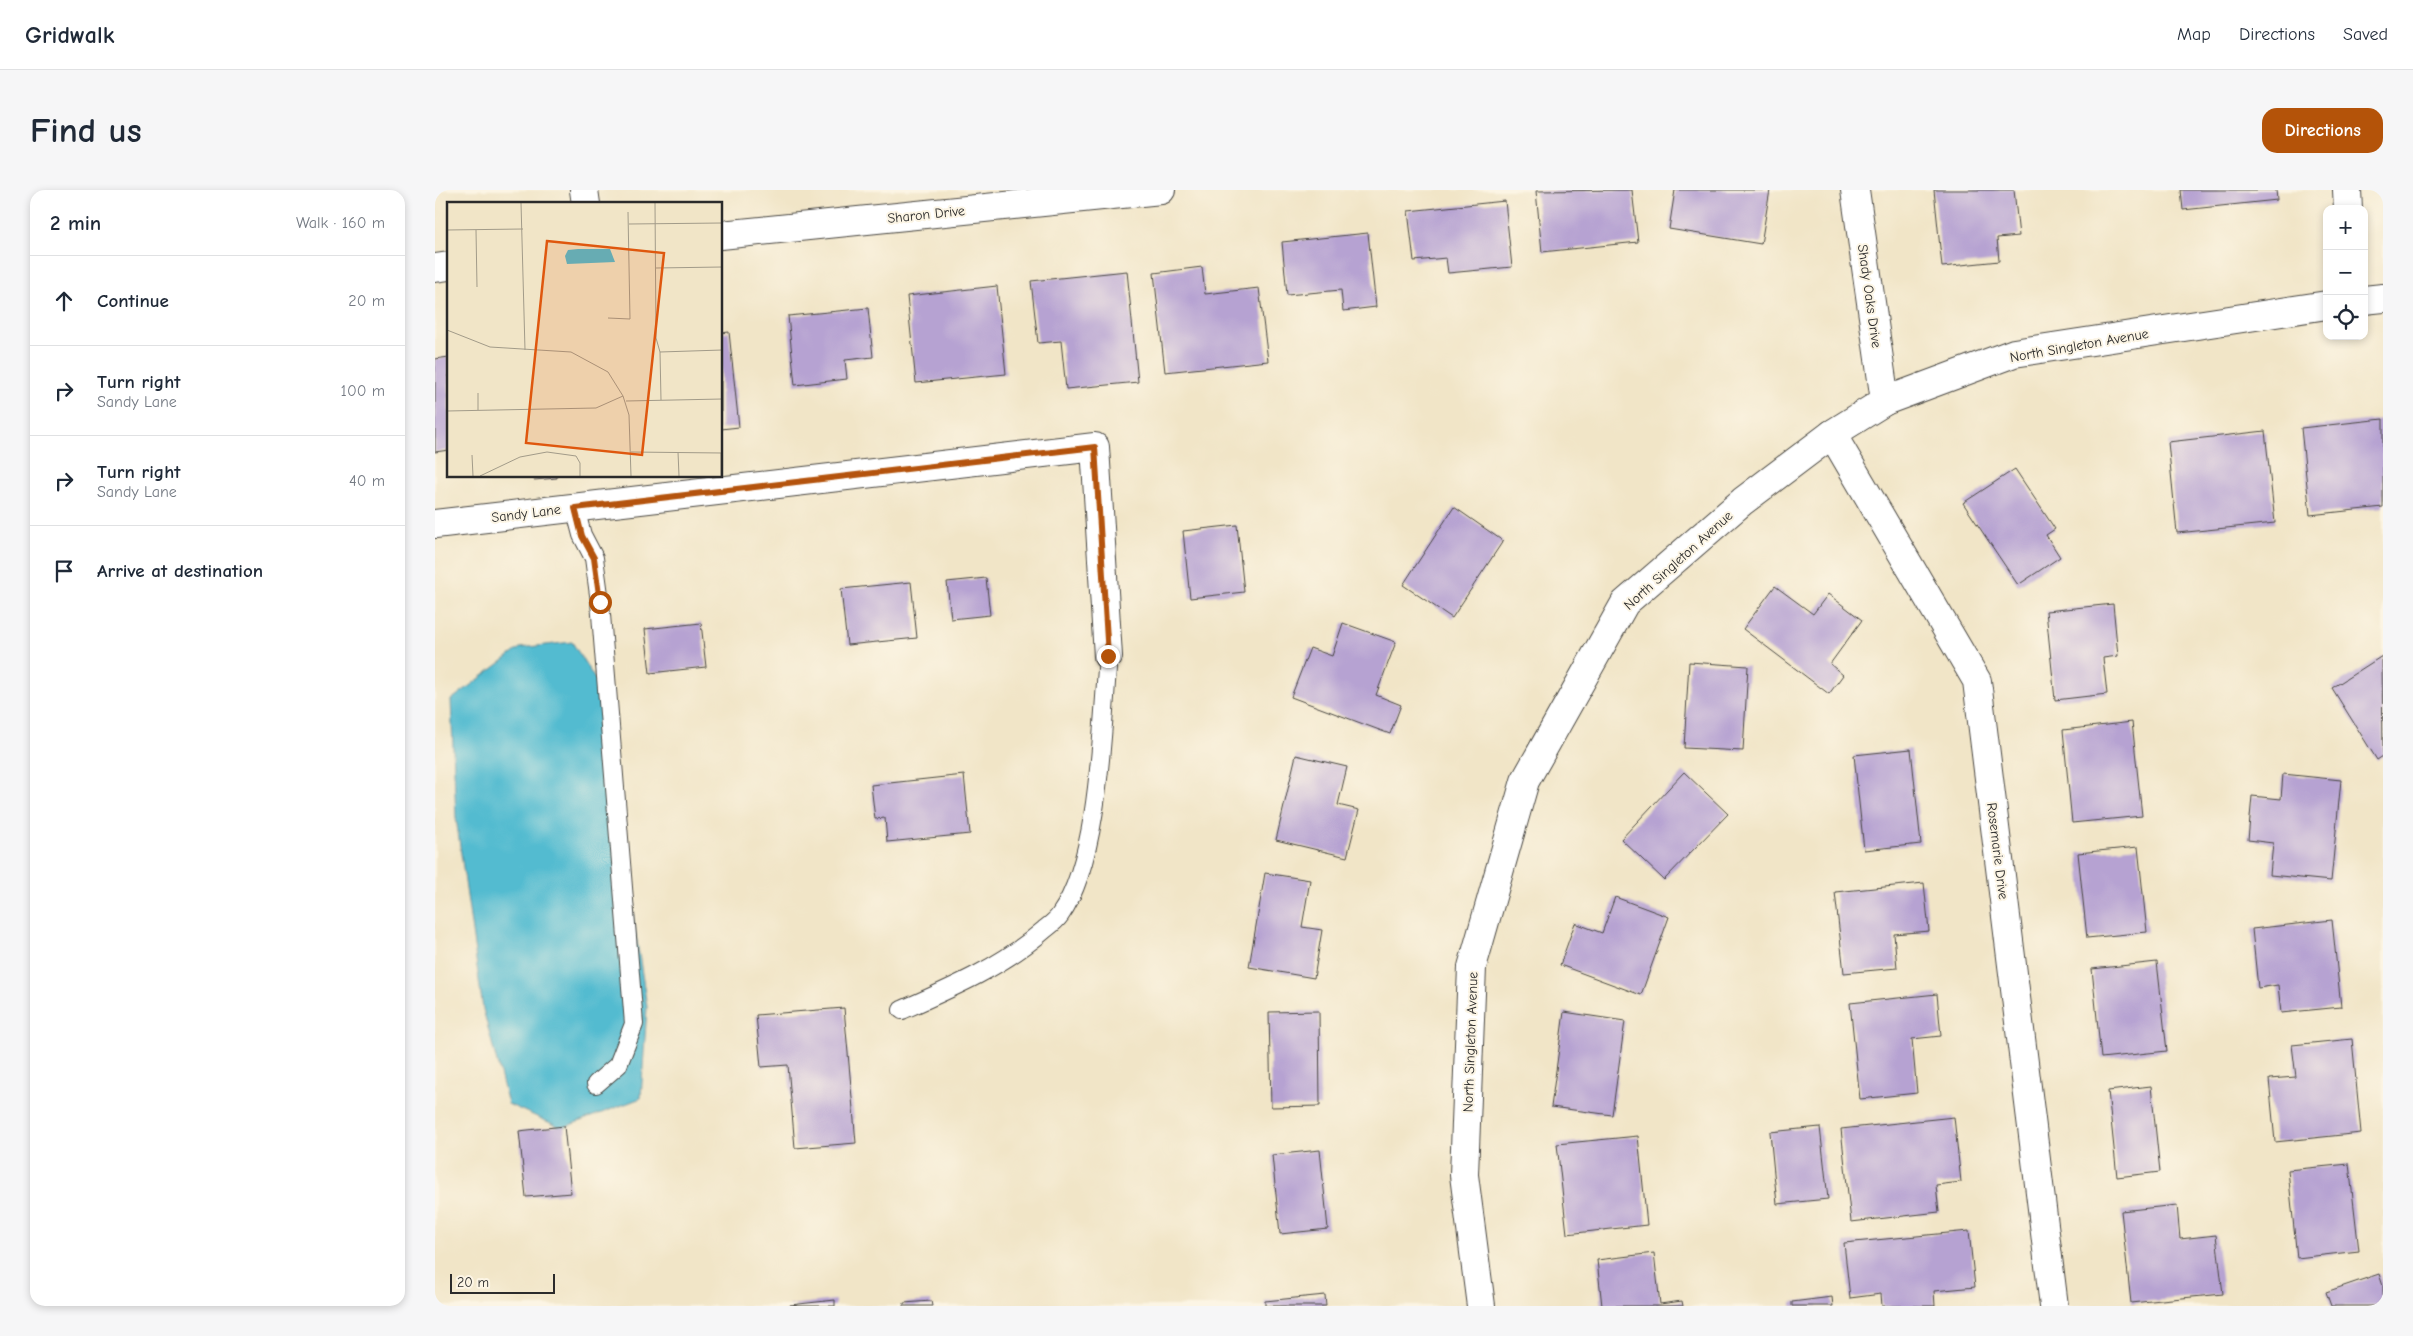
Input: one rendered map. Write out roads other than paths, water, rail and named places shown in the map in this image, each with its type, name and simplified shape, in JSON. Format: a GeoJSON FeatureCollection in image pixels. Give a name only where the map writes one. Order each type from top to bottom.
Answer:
{"type":"FeatureCollection","features":[{"type":"Feature","properties":{"kind":"street","name":"Sharon Drive"},"geometry":{"type":"LineString","coordinates":[[723,234],[1161,190]]}},
{"type":"Feature","properties":{"kind":"street","name":"Shady Oaks Drive"},"geometry":{"type":"LineString","coordinates":[[1855,190],[1885,401]]}},
{"type":"Feature","properties":{"kind":"street"},"geometry":{"type":"LineString","coordinates":[[2347,190],[2348,205]]}},
{"type":"Feature","properties":{"kind":"street"},"geometry":{"type":"LineString","coordinates":[[2368,300],[2383,298]]}},
{"type":"Feature","properties":{"kind":"street","name":"North Singleton Avenue"},"geometry":{"type":"LineString","coordinates":[[1481,1306],[1464,1175],[1472,967],[1525,781],[1625,603],[1743,501],[1832,434],[1885,401],[2014,353],[2323,306]]}},
{"type":"Feature","properties":{"kind":"street","name":"Rosemarie Drive"},"geometry":{"type":"LineString","coordinates":[[1832,434],[1977,681],[2054,1306]]}},
{"type":"Feature","properties":{"kind":"street","name":"Sandy Lane"},"geometry":{"type":"LineString","coordinates":[[435,524],[1095,447],[1108,656]]}},
{"type":"Feature","properties":{"kind":"lane"},"geometry":{"type":"LineString","coordinates":[[575,508],[582,536],[594,558],[600,602],[634,1024],[618,1065],[597,1084]]}},
{"type":"Feature","properties":{"kind":"lane"},"geometry":{"type":"LineString","coordinates":[[902,1010],[960,984],[994,965],[1030,942],[1060,916],[1077,880],[1087,842],[1097,789],[1108,656]]}},
{"type":"Feature","properties":{"kind":"water"},"geometry":{"type":"Polygon","coordinates":[[[572,642],[598,684],[647,1007],[641,1098],[562,1128],[508,1104],[483,1009],[456,818],[451,700],[520,648],[572,642]]]}}]}
